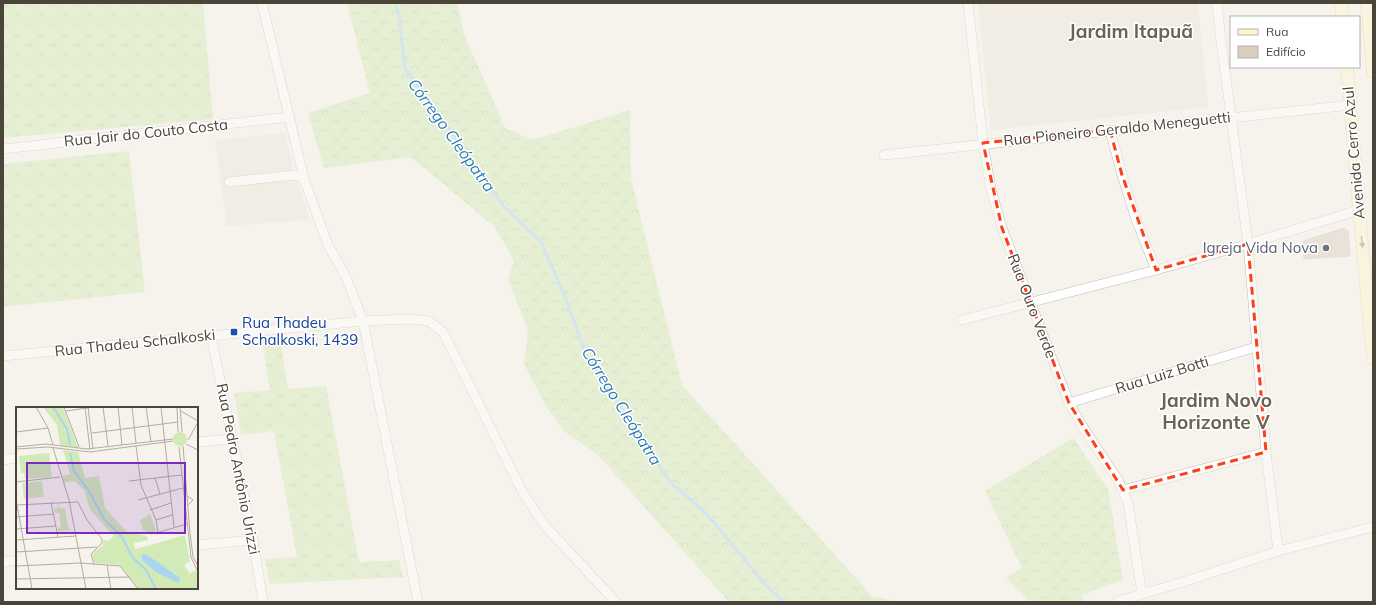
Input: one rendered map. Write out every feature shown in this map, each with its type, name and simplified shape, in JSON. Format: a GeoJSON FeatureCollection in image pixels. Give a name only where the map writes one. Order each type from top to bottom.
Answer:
{"type":"FeatureCollection","features":[{"type":"Feature","properties":{"kind":"main road"},"geometry":{"type":"LineString","coordinates":[[1341,3],[1342,16]]}},
{"type":"Feature","properties":{"kind":"main road","name":"Avenida Cerro Azul"},"geometry":{"type":"LineString","coordinates":[[1367,3],[1373,73]]}},
{"type":"Feature","properties":{"kind":"main road"},"geometry":{"type":"LineString","coordinates":[[1360,22],[1373,73]]}},
{"type":"Feature","properties":{"kind":"main road","name":"Avenida Cerro Azul"},"geometry":{"type":"LineString","coordinates":[[1347,68],[1373,359]]}},
{"type":"Feature","properties":{"kind":"main road"},"geometry":{"type":"LineString","coordinates":[[1367,292],[1373,323]]}},
{"type":"Feature","properties":{"kind":"street"},"geometry":{"type":"LineString","coordinates":[[262,3],[304,179],[328,245],[346,277],[363,321],[418,602]]}},
{"type":"Feature","properties":{"kind":"street","name":"Rua Ouro Verde"},"geometry":{"type":"LineString","coordinates":[[968,3],[983,143],[992,189],[1002,228],[1069,403],[1078,420],[1118,480],[1128,503],[1142,594]]}},
{"type":"Feature","properties":{"kind":"street"},"geometry":{"type":"LineString","coordinates":[[1217,3],[1248,244],[1266,452],[1278,551]]}},
{"type":"Feature","properties":{"kind":"street","name":"Rua Pioneiro Geraldo Meneguetti"},"geometry":{"type":"LineString","coordinates":[[884,155],[983,143],[1351,105]]}},
{"type":"Feature","properties":{"kind":"street","name":"Rua Jair do Couto Costa"},"geometry":{"type":"LineString","coordinates":[[3,149],[290,117]]}},
{"type":"Feature","properties":{"kind":"street"},"geometry":{"type":"LineString","coordinates":[[1110,130],[1126,190],[1156,270]]}},
{"type":"Feature","properties":{"kind":"street"},"geometry":{"type":"LineString","coordinates":[[229,182],[294,175],[304,179]]}},
{"type":"Feature","properties":{"kind":"street"},"geometry":{"type":"LineString","coordinates":[[962,320],[1156,270],[1359,210]]}},
{"type":"Feature","properties":{"kind":"street","name":"Rua Thadeu Schalkoski"},"geometry":{"type":"LineString","coordinates":[[3,356],[363,321],[411,319],[429,321],[443,332],[523,493],[546,527],[616,602]]}},
{"type":"Feature","properties":{"kind":"street","name":"Rua Pedro Antônio Urizzi"},"geometry":{"type":"LineString","coordinates":[[211,336],[253,540],[263,602]]}},
{"type":"Feature","properties":{"kind":"street","name":"Rua Luiz Botti"},"geometry":{"type":"LineString","coordinates":[[1069,403],[1256,347]]}},
{"type":"Feature","properties":{"kind":"street"},"geometry":{"type":"LineString","coordinates":[[198,442],[231,439]]}},
{"type":"Feature","properties":{"kind":"street"},"geometry":{"type":"LineString","coordinates":[[1123,490],[1266,452]]}},
{"type":"Feature","properties":{"kind":"street"},"geometry":{"type":"LineString","coordinates":[[3,460],[16,458]]}},
{"type":"Feature","properties":{"kind":"street"},"geometry":{"type":"LineString","coordinates":[[1118,601],[1180,583],[1278,551],[1373,527]]}},
{"type":"Feature","properties":{"kind":"street"},"geometry":{"type":"LineString","coordinates":[[198,545],[253,540]]}},
{"type":"Feature","properties":{"kind":"street"},"geometry":{"type":"LineString","coordinates":[[3,562],[16,560]]}},
{"type":"Feature","properties":{"kind":"highlighted area"},"geometry":{"type":"Polygon","coordinates":[[[1110,130],[1122,175],[1156,270],[1248,244],[1266,452],[1123,490],[1069,403],[1002,228],[983,143],[1110,130]]]}},
{"type":"Feature","properties":{"kind":"shaded area"},"geometry":{"type":"Polygon","coordinates":[[[978,3],[1198,3],[1208,107],[991,130],[978,3]]]}},
{"type":"Feature","properties":{"kind":"shaded area"},"geometry":{"type":"Polygon","coordinates":[[[285,133],[295,175],[310,220],[227,226],[215,140],[285,133]]]}},
{"type":"Feature","properties":{"kind":"green space"},"geometry":{"type":"Polygon","coordinates":[[[3,3],[203,3],[213,119],[3,138],[3,3]]]}},
{"type":"Feature","properties":{"kind":"green space"},"geometry":{"type":"Polygon","coordinates":[[[347,3],[457,3],[464,34],[505,128],[533,140],[630,110],[631,179],[682,385],[872,596],[898,602],[729,602],[598,455],[565,432],[547,408],[524,364],[528,330],[508,279],[514,261],[495,227],[411,157],[324,168],[308,113],[370,93],[347,3]]]}},
{"type":"Feature","properties":{"kind":"green space"},"geometry":{"type":"Polygon","coordinates":[[[129,151],[145,292],[3,307],[3,164],[129,151]]]}},
{"type":"Feature","properties":{"kind":"green space"},"geometry":{"type":"Polygon","coordinates":[[[281,344],[288,389],[326,386],[359,562],[399,560],[403,577],[270,584],[265,559],[297,557],[274,431],[241,435],[234,393],[270,390],[263,346],[281,344]]]}},
{"type":"Feature","properties":{"kind":"green space"},"geometry":{"type":"Polygon","coordinates":[[[1073,438],[1108,489],[1123,580],[1081,595],[1084,602],[1033,602],[1006,578],[1022,568],[985,491],[1073,438]]]}},
{"type":"Feature","properties":{"kind":"building","name":"Igreja Vida Nova"},"geometry":{"type":"Polygon","coordinates":[[[1344,228],[1348,231],[1350,256],[1304,259],[1303,241],[1344,228]]]}},
{"type":"Feature","properties":{"kind":"waterway","name":"Córrego Cleópatra"},"geometry":{"type":"LineString","coordinates":[[396,3],[399,15],[405,69],[504,207],[541,242],[566,299],[585,352],[670,482],[707,514],[769,589],[784,602]]}},
{"type":"Feature","properties":{"kind":"place","name":"Igreja Vida Nova"},"geometry":{"type":"Point","coordinates":[1326,248]}},
{"type":"Feature","properties":{"kind":"place","name":"Rua Thadeu Schalkoski, 1439"},"geometry":{"type":"Point","coordinates":[234,332]}},
{"type":"Feature","properties":{"kind":"district","name":"Jardim Itapuã"},"geometry":{"type":"Point","coordinates":[1131,31]}},
{"type":"Feature","properties":{"kind":"district","name":"Jardim Novo Horizonte V"},"geometry":{"type":"Point","coordinates":[1216,411]}}]}
